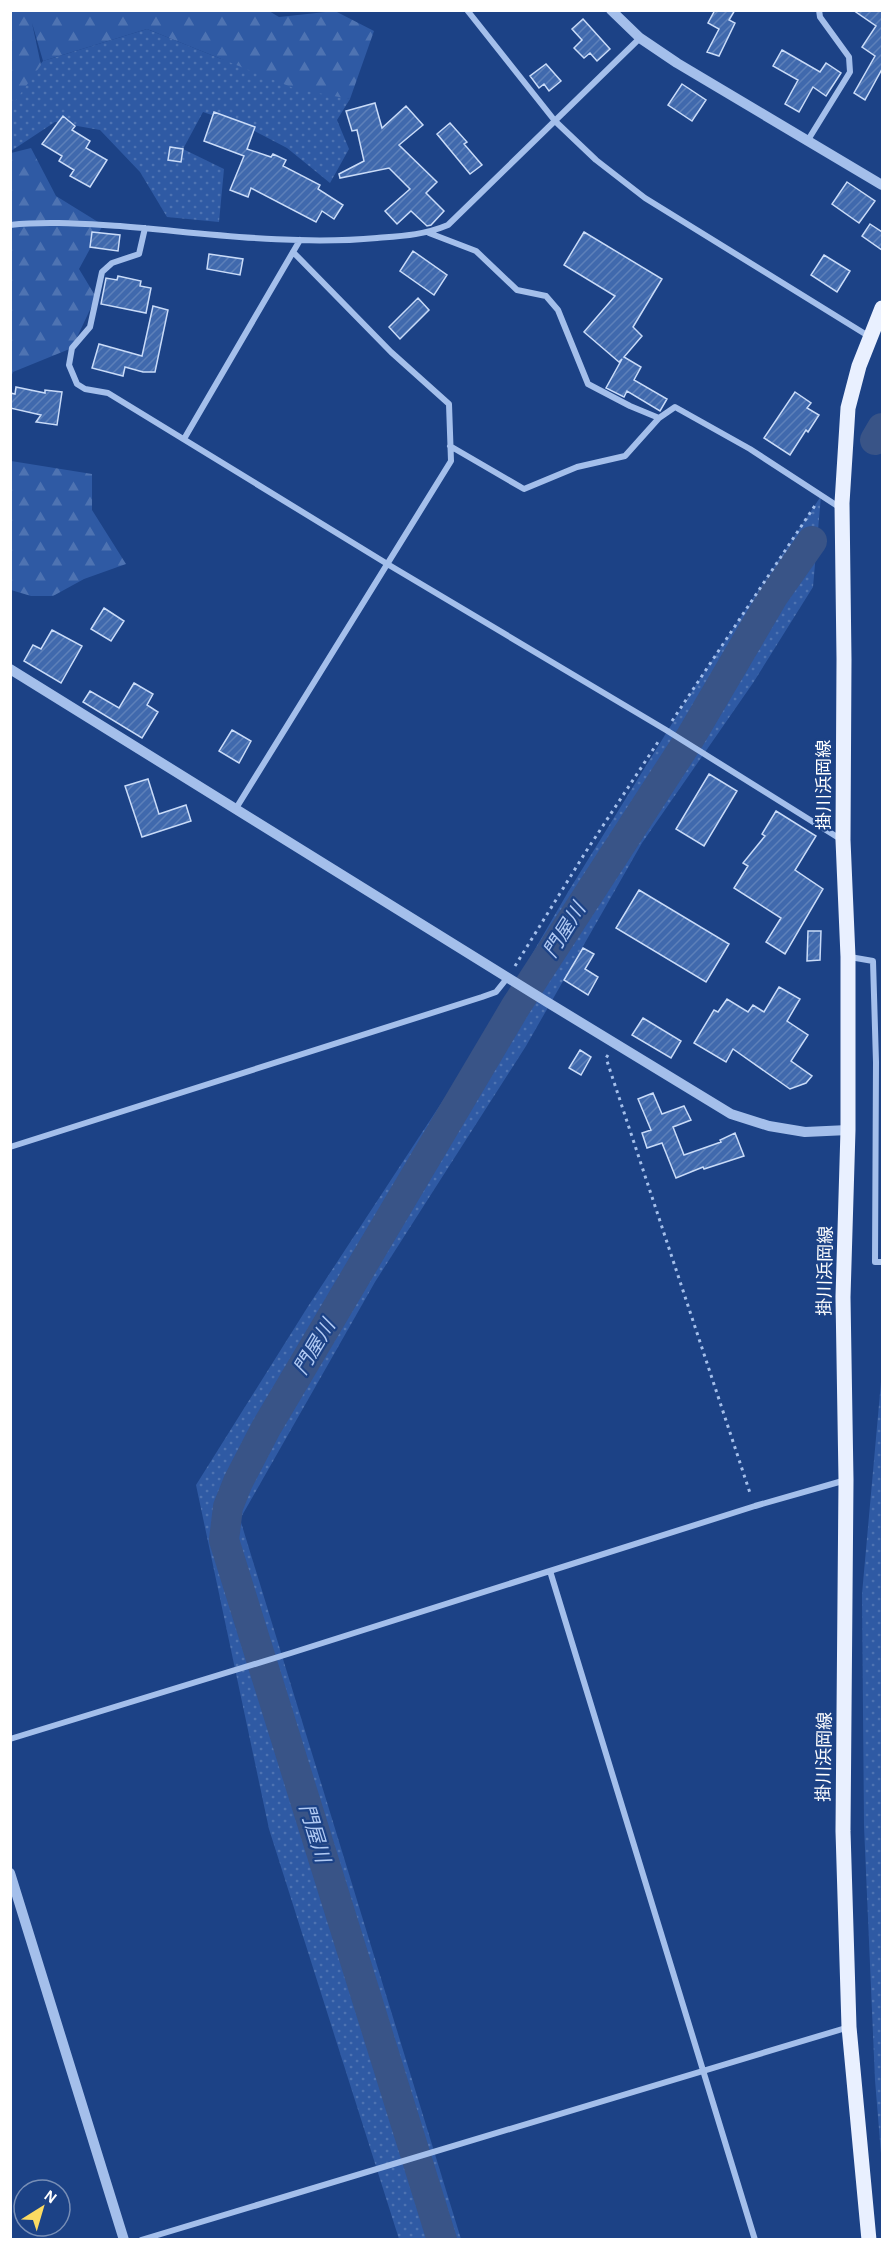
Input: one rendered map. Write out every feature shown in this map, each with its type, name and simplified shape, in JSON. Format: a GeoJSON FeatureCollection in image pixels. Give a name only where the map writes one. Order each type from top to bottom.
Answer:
{"type":"FeatureCollection","features":[{"type":"Feature","properties":{"kind":"main road","name":"掛川浜岡線"},"geometry":{"type":"LineString","coordinates":[[869,2240],[849,2027],[843,1831],[846,1480],[843,1297],[848,1130],[848,957],[843,840],[842,508],[848,408],[859,366],[882,308]]}},
{"type":"Feature","properties":{"kind":"street"},"geometry":{"type":"LineString","coordinates":[[467,10],[555,121],[596,160],[645,198],[870,337]]}},
{"type":"Feature","properties":{"kind":"street"},"geometry":{"type":"LineString","coordinates":[[611,10],[640,38],[677,63],[882,184]]}},
{"type":"Feature","properties":{"kind":"street"},"geometry":{"type":"LineString","coordinates":[[808,140],[850,72],[849,57],[820,16],[819,10]]}},
{"type":"Feature","properties":{"kind":"street"},"geometry":{"type":"LineString","coordinates":[[10,225],[36,222],[300,240],[356,240],[429,233],[448,225],[640,38]]}},
{"type":"Feature","properties":{"kind":"street"},"geometry":{"type":"LineString","coordinates":[[145,228],[139,254],[112,263],[102,272],[90,327],[72,348],[69,365],[77,384],[85,389],[108,393],[388,565],[666,730],[843,840]]}},
{"type":"Feature","properties":{"kind":"street"},"geometry":{"type":"LineString","coordinates":[[429,233],[476,251],[517,290],[546,296],[558,310],[588,384],[659,418]]}},
{"type":"Feature","properties":{"kind":"street"},"geometry":{"type":"LineString","coordinates":[[184,439],[300,240]]}},
{"type":"Feature","properties":{"kind":"street"},"geometry":{"type":"LineString","coordinates":[[236,810],[451,461],[449,404],[391,352],[293,252]]}},
{"type":"Feature","properties":{"kind":"street"},"geometry":{"type":"LineString","coordinates":[[450,446],[524,489],[577,467],[625,456],[659,418],[675,407],[694,416],[842,508]]}},
{"type":"Feature","properties":{"kind":"street"},"geometry":{"type":"LineString","coordinates":[[10,669],[731,1114],[769,1126],[805,1132],[848,1130]]}},
{"type":"Feature","properties":{"kind":"street"},"geometry":{"type":"LineString","coordinates":[[848,957],[873,962],[876,1062],[875,1262],[882,1263]]}},
{"type":"Feature","properties":{"kind":"street"},"geometry":{"type":"LineString","coordinates":[[10,1147],[482,997],[496,992],[508,978]]}},
{"type":"Feature","properties":{"kind":"street"},"geometry":{"type":"LineString","coordinates":[[10,1740],[755,1506],[846,1480]]}},
{"type":"Feature","properties":{"kind":"street"},"geometry":{"type":"LineString","coordinates":[[550,1571],[755,2240]]}},
{"type":"Feature","properties":{"kind":"street"},"geometry":{"type":"LineString","coordinates":[[10,1874],[124,2240]]}},
{"type":"Feature","properties":{"kind":"street"},"geometry":{"type":"LineString","coordinates":[[141,2240],[849,2027]]}},
{"type":"Feature","properties":{"kind":"path"},"geometry":{"type":"LineString","coordinates":[[614,1043],[606,1058],[755,1506]]}},
{"type":"Feature","properties":{"kind":"green space"},"geometry":{"type":"Polygon","coordinates":[[[11,11],[269,11],[279,17],[335,11],[374,31],[350,99],[296,89],[147,29],[43,61],[32,23],[41,65],[11,107],[11,11]]]}},
{"type":"Feature","properties":{"kind":"green space"},"geometry":{"type":"Polygon","coordinates":[[[147,29],[219,58],[350,99],[337,120],[349,149],[330,183],[287,148],[247,127],[203,112],[183,149],[224,169],[219,222],[167,217],[140,172],[100,130],[55,122],[11,151],[11,101],[43,61],[147,29]]]}},
{"type":"Feature","properties":{"kind":"green space"},"geometry":{"type":"Polygon","coordinates":[[[31,148],[56,196],[103,225],[79,269],[96,297],[72,348],[13,372],[11,377],[11,153],[31,148]]]}},
{"type":"Feature","properties":{"kind":"green space"},"geometry":{"type":"Polygon","coordinates":[[[11,461],[92,474],[92,510],[126,564],[84,579],[53,596],[31,596],[11,590],[11,461]]]}},
{"type":"Feature","properties":{"kind":"green space"},"geometry":{"type":"Polygon","coordinates":[[[821,496],[813,587],[753,683],[642,843],[526,1046],[375,1282],[240,1519],[461,2239],[399,2239],[269,1829],[196,1485],[307,1308],[480,1044],[568,892],[699,680],[821,496]]]}},
{"type":"Feature","properties":{"kind":"green space"},"geometry":{"type":"Polygon","coordinates":[[[882,1371],[882,2166],[875,2080],[864,1826],[862,1594],[882,1371]]]}},
{"type":"Feature","properties":{"kind":"building"},"geometry":{"type":"Polygon","coordinates":[[[715,10],[735,10],[729,20],[735,23],[719,56],[707,52],[719,29],[708,23],[715,10]]]}},
{"type":"Feature","properties":{"kind":"building"},"geometry":{"type":"Polygon","coordinates":[[[853,10],[882,10],[882,69],[865,100],[854,93],[875,56],[862,47],[876,26],[853,10]]]}},
{"type":"Feature","properties":{"kind":"building"},"geometry":{"type":"Polygon","coordinates":[[[583,19],[610,49],[597,61],[590,53],[584,58],[574,48],[582,40],[572,29],[583,19]]]}},
{"type":"Feature","properties":{"kind":"building"},"geometry":{"type":"Polygon","coordinates":[[[782,50],[820,72],[826,63],[841,73],[826,96],[813,87],[799,112],[785,104],[798,80],[773,66],[782,50]]]}},
{"type":"Feature","properties":{"kind":"building"},"geometry":{"type":"Polygon","coordinates":[[[546,64],[561,81],[549,91],[544,84],[539,88],[530,76],[546,64]]]}},
{"type":"Feature","properties":{"kind":"building"},"geometry":{"type":"Polygon","coordinates":[[[682,84],[706,100],[692,121],[668,105],[682,84]]]}},
{"type":"Feature","properties":{"kind":"building"},"geometry":{"type":"Polygon","coordinates":[[[375,103],[382,128],[406,106],[423,125],[399,145],[437,182],[426,193],[444,211],[431,225],[427,226],[411,211],[397,224],[385,211],[410,189],[389,168],[340,178],[339,174],[364,161],[357,130],[352,131],[346,111],[375,103]]]}},
{"type":"Feature","properties":{"kind":"building"},"geometry":{"type":"Polygon","coordinates":[[[214,112],[255,127],[247,149],[271,157],[273,154],[286,160],[283,166],[320,185],[318,189],[343,205],[334,219],[322,211],[316,222],[251,188],[248,197],[230,190],[244,156],[204,141],[214,112]]]}},
{"type":"Feature","properties":{"kind":"building"},"geometry":{"type":"Polygon","coordinates":[[[63,116],[75,126],[72,130],[90,141],[86,148],[107,160],[90,187],[70,176],[74,170],[59,161],[62,156],[42,144],[63,116]]]}},
{"type":"Feature","properties":{"kind":"building"},"geometry":{"type":"Polygon","coordinates":[[[450,123],[467,142],[464,144],[482,165],[470,174],[437,134],[450,123]]]}},
{"type":"Feature","properties":{"kind":"building"},"geometry":{"type":"Polygon","coordinates":[[[170,147],[183,149],[181,162],[168,160],[170,147]]]}},
{"type":"Feature","properties":{"kind":"building"},"geometry":{"type":"Polygon","coordinates":[[[847,182],[875,201],[859,223],[832,204],[847,182]]]}},
{"type":"Feature","properties":{"kind":"building"},"geometry":{"type":"Polygon","coordinates":[[[870,224],[882,232],[882,250],[862,236],[870,224]]]}},
{"type":"Feature","properties":{"kind":"building"},"geometry":{"type":"Polygon","coordinates":[[[92,232],[120,235],[118,251],[90,247],[92,232]]]}},
{"type":"Feature","properties":{"kind":"building"},"geometry":{"type":"Polygon","coordinates":[[[584,232],[662,279],[633,327],[642,336],[624,357],[641,367],[634,380],[667,399],[660,411],[627,391],[624,397],[606,388],[622,359],[619,362],[584,332],[615,296],[564,265],[584,232]]]}},
{"type":"Feature","properties":{"kind":"building"},"geometry":{"type":"Polygon","coordinates":[[[413,251],[447,275],[434,295],[400,271],[413,251]]]}},
{"type":"Feature","properties":{"kind":"building"},"geometry":{"type":"Polygon","coordinates":[[[209,254],[243,259],[240,275],[207,269],[209,254]]]}},
{"type":"Feature","properties":{"kind":"building"},"geometry":{"type":"Polygon","coordinates":[[[824,255],[850,271],[837,292],[811,275],[824,255]]]}},
{"type":"Feature","properties":{"kind":"building"},"geometry":{"type":"Polygon","coordinates":[[[118,276],[141,281],[140,286],[151,288],[146,313],[101,304],[106,278],[117,280],[118,276]]]}},
{"type":"Feature","properties":{"kind":"building"},"geometry":{"type":"Polygon","coordinates":[[[418,298],[429,310],[400,339],[389,327],[418,298]]]}},
{"type":"Feature","properties":{"kind":"building"},"geometry":{"type":"Polygon","coordinates":[[[153,306],[168,310],[155,372],[143,372],[125,367],[123,376],[92,368],[99,344],[142,356],[153,306]]]}},
{"type":"Feature","properties":{"kind":"building"},"geometry":{"type":"Polygon","coordinates":[[[16,387],[45,393],[45,390],[62,392],[57,425],[36,422],[41,415],[10,408],[10,393],[15,394],[16,387]]]}},
{"type":"Feature","properties":{"kind":"building"},"geometry":{"type":"Polygon","coordinates":[[[795,392],[811,403],[807,408],[819,415],[790,455],[764,438],[795,392]]]}},
{"type":"Feature","properties":{"kind":"building"},"geometry":{"type":"Polygon","coordinates":[[[104,608],[124,621],[111,641],[91,629],[104,608]]]}},
{"type":"Feature","properties":{"kind":"building"},"geometry":{"type":"Polygon","coordinates":[[[52,630],[82,646],[61,683],[24,661],[33,645],[41,649],[52,630]]]}},
{"type":"Feature","properties":{"kind":"building"},"geometry":{"type":"Polygon","coordinates":[[[134,683],[153,694],[147,705],[158,712],[142,738],[83,702],[90,691],[119,708],[134,683]]]}},
{"type":"Feature","properties":{"kind":"building"},"geometry":{"type":"Polygon","coordinates":[[[232,730],[251,741],[239,763],[219,751],[232,730]]]}},
{"type":"Feature","properties":{"kind":"building"},"geometry":{"type":"Polygon","coordinates":[[[709,774],[737,791],[704,846],[676,829],[709,774]]]}},
{"type":"Feature","properties":{"kind":"building"},"geometry":{"type":"Polygon","coordinates":[[[148,779],[159,814],[186,805],[191,821],[142,837],[125,786],[148,779]]]}},
{"type":"Feature","properties":{"kind":"building"},"geometry":{"type":"Polygon","coordinates":[[[776,811],[816,836],[795,870],[823,889],[785,954],[766,942],[781,918],[734,888],[748,866],[743,863],[765,836],[762,834],[776,811]]]}},
{"type":"Feature","properties":{"kind":"building"},"geometry":{"type":"Polygon","coordinates":[[[639,890],[729,944],[706,982],[616,928],[639,890]]]}},
{"type":"Feature","properties":{"kind":"building"},"geometry":{"type":"Polygon","coordinates":[[[808,931],[821,931],[820,960],[807,961],[808,931]]]}},
{"type":"Feature","properties":{"kind":"building"},"geometry":{"type":"Polygon","coordinates":[[[583,948],[594,954],[585,969],[598,977],[588,995],[564,980],[583,948]]]}},
{"type":"Feature","properties":{"kind":"building"},"geometry":{"type":"Polygon","coordinates":[[[779,987],[800,999],[787,1021],[808,1035],[791,1061],[812,1076],[806,1083],[790,1089],[733,1049],[726,1062],[694,1043],[714,1010],[718,1012],[727,999],[748,1012],[753,1005],[764,1012],[779,987]]]}},
{"type":"Feature","properties":{"kind":"building"},"geometry":{"type":"Polygon","coordinates":[[[643,1018],[681,1041],[671,1058],[632,1035],[643,1018]]]}},
{"type":"Feature","properties":{"kind":"building"},"geometry":{"type":"Polygon","coordinates":[[[580,1050],[591,1057],[581,1075],[569,1068],[580,1050]]]}},
{"type":"Feature","properties":{"kind":"building"},"geometry":{"type":"Polygon","coordinates":[[[653,1093],[662,1114],[684,1106],[691,1120],[673,1127],[684,1155],[721,1142],[720,1140],[735,1133],[744,1156],[704,1169],[703,1167],[676,1178],[662,1143],[647,1148],[642,1133],[651,1130],[638,1099],[653,1093]]]}},
{"type":"Feature","properties":{"kind":"waterway","name":"門屋川"},"geometry":{"type":"LineString","coordinates":[[875,440],[882,428]]}},
{"type":"Feature","properties":{"kind":"waterway","name":"門屋川"},"geometry":{"type":"LineString","coordinates":[[442,2240],[224,1540],[228,1507],[238,1482],[266,1428],[516,1006],[690,738],[774,595],[812,541]]}}]}
